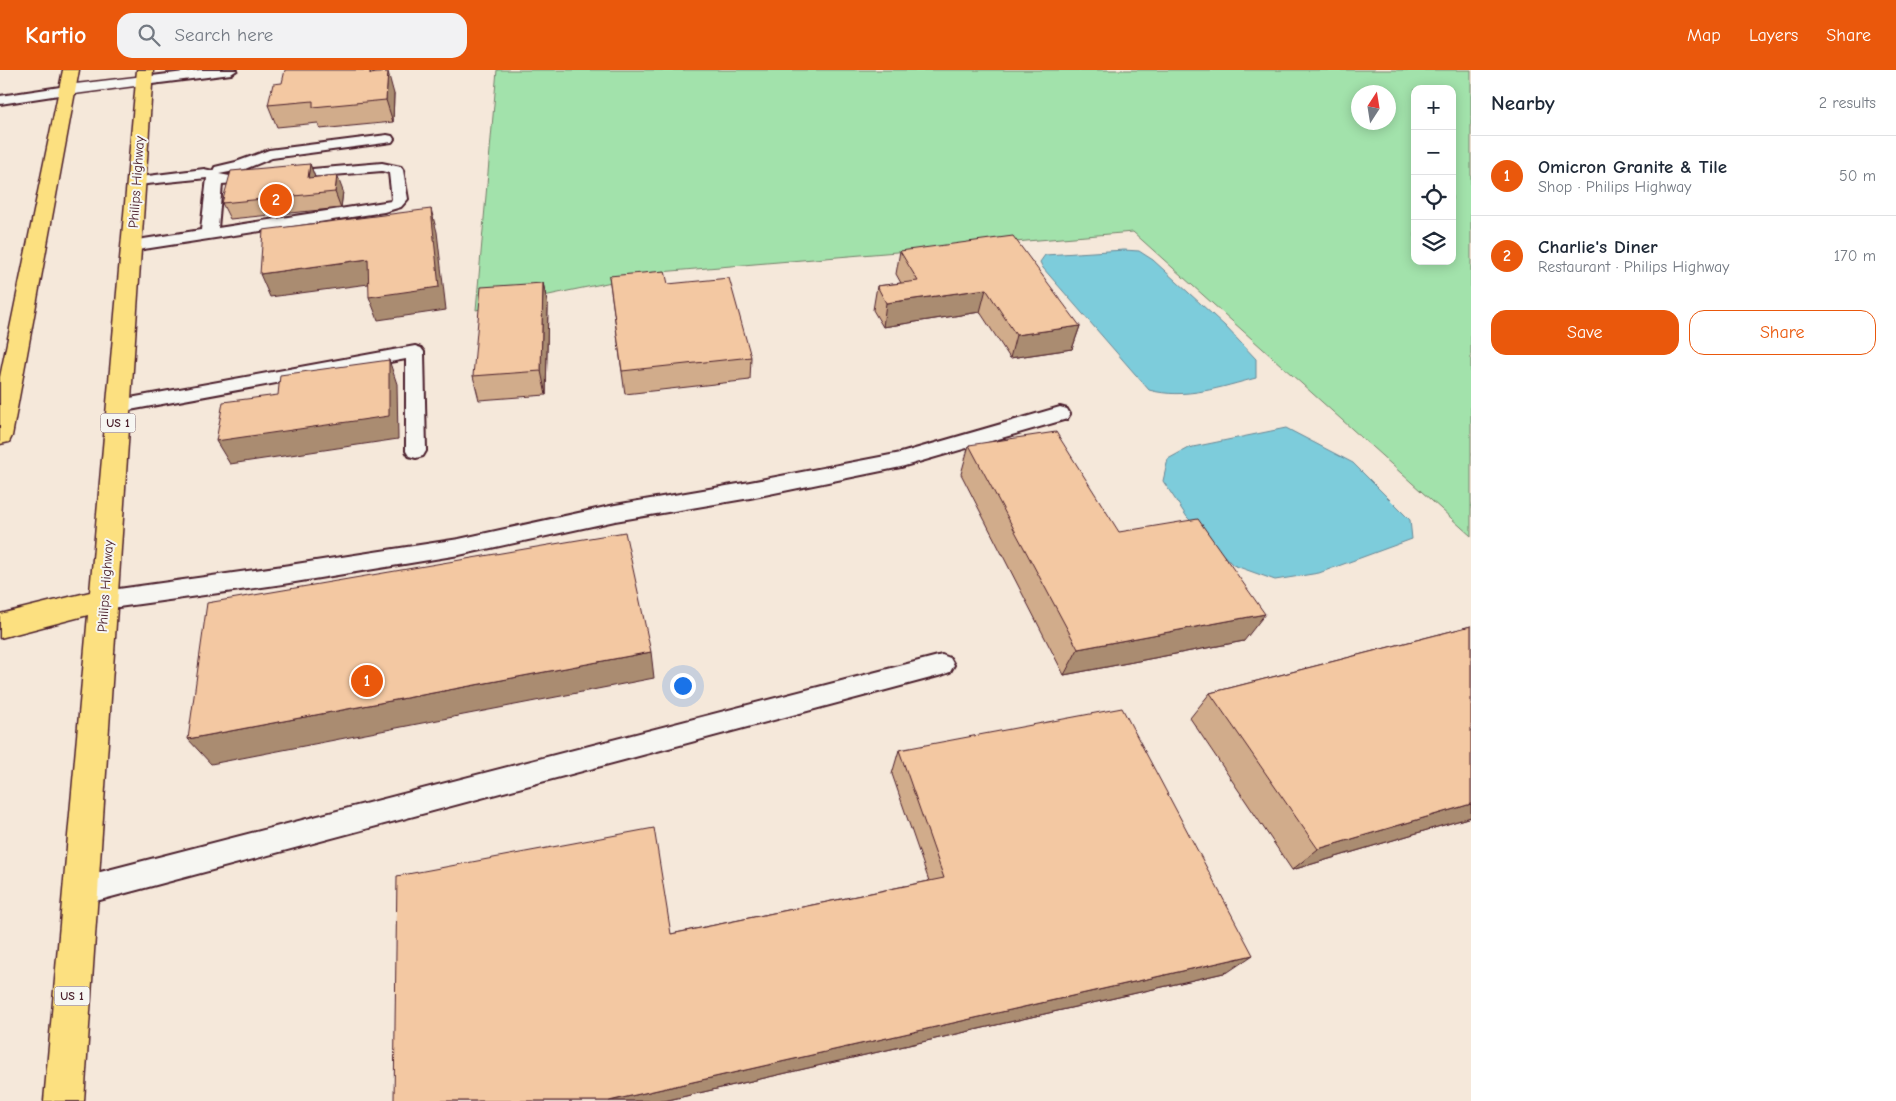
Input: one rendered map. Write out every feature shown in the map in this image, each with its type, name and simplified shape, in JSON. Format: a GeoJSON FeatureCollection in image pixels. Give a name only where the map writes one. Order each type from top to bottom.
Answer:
{"type":"FeatureCollection","features":[{"type":"Feature","properties":{"kind":"main road"},"geometry":{"type":"LineString","coordinates":[[0,436],[71,70]]}},
{"type":"Feature","properties":{"kind":"main road","name":"Philips Highway"},"geometry":{"type":"LineString","coordinates":[[64,1101],[144,76]]}},
{"type":"Feature","properties":{"kind":"main road"},"geometry":{"type":"LineString","coordinates":[[0,626],[104,600]]}},
{"type":"Feature","properties":{"kind":"street"},"geometry":{"type":"LineString","coordinates":[[66,90],[144,76]]}},
{"type":"Feature","properties":{"kind":"lane"},"geometry":{"type":"LineString","coordinates":[[144,76],[231,70]]}},
{"type":"Feature","properties":{"kind":"lane"},"geometry":{"type":"LineString","coordinates":[[0,100],[66,90]]}},
{"type":"Feature","properties":{"kind":"lane"},"geometry":{"type":"LineString","coordinates":[[136,181],[209,176],[269,154],[387,139]]}},
{"type":"Feature","properties":{"kind":"lane"},"geometry":{"type":"LineString","coordinates":[[132,246],[384,207],[396,204],[400,199],[396,170],[391,168],[230,180],[209,176]]}},
{"type":"Feature","properties":{"kind":"lane"},"geometry":{"type":"LineString","coordinates":[[209,176],[209,234]]}},
{"type":"Feature","properties":{"kind":"lane"},"geometry":{"type":"LineString","coordinates":[[119,406],[415,352],[416,451]]}},
{"type":"Feature","properties":{"kind":"lane"},"geometry":{"type":"LineString","coordinates":[[104,600],[283,575],[459,547],[615,513],[750,490],[901,460],[1060,414]]}},
{"type":"Feature","properties":{"kind":"lane"},"geometry":{"type":"LineString","coordinates":[[81,891],[942,665]]}},
{"type":"Feature","properties":{"kind":"green space"},"geometry":{"type":"Polygon","coordinates":[[[497,70],[1471,70],[1471,536],[1133,232],[660,272],[476,310],[497,70]]]}},
{"type":"Feature","properties":{"kind":"water"},"geometry":{"type":"Polygon","coordinates":[[[1124,250],[1139,251],[1153,260],[1225,326],[1256,359],[1256,378],[1189,393],[1162,393],[1149,390],[1043,268],[1040,262],[1045,255],[1124,250]]]}},
{"type":"Feature","properties":{"kind":"water"},"geometry":{"type":"Polygon","coordinates":[[[1286,428],[1353,463],[1410,520],[1412,539],[1319,573],[1275,580],[1233,565],[1187,517],[1163,481],[1168,459],[1188,448],[1286,428]]]}},
{"type":"Feature","properties":{"kind":"building"},"geometry":{"type":"Polygon","coordinates":[[[285,70],[370,70],[370,74],[388,72],[386,100],[313,107],[313,101],[268,105],[273,84],[282,83],[285,70]]]}},
{"type":"Feature","properties":{"kind":"building"},"geometry":{"type":"Polygon","coordinates":[[[310,164],[308,178],[337,175],[335,192],[222,203],[231,171],[310,164]]]}},
{"type":"Feature","properties":{"kind":"building"},"geometry":{"type":"Polygon","coordinates":[[[431,209],[439,287],[369,297],[368,259],[260,274],[263,230],[431,209]]]}},
{"type":"Feature","properties":{"kind":"building"},"geometry":{"type":"Polygon","coordinates":[[[1013,236],[1080,326],[1016,335],[986,289],[886,303],[877,286],[918,281],[900,251],[1013,236]]]}},
{"type":"Feature","properties":{"kind":"building"},"geometry":{"type":"Polygon","coordinates":[[[665,271],[668,284],[729,278],[751,357],[622,371],[609,276],[665,271]]]}},
{"type":"Feature","properties":{"kind":"building"},"geometry":{"type":"Polygon","coordinates":[[[543,283],[541,371],[473,376],[481,287],[543,283]]]}},
{"type":"Feature","properties":{"kind":"building"},"geometry":{"type":"Polygon","coordinates":[[[389,360],[389,416],[216,441],[223,402],[278,395],[280,375],[389,360]]]}},
{"type":"Feature","properties":{"kind":"building"},"geometry":{"type":"Polygon","coordinates":[[[1056,432],[1119,532],[1198,519],[1265,614],[1078,649],[969,445],[1056,432]]]}},
{"type":"Feature","properties":{"kind":"building"},"geometry":{"type":"Polygon","coordinates":[[[625,532],[651,652],[188,739],[207,603],[625,532]]]}},
{"type":"Feature","properties":{"kind":"building"},"geometry":{"type":"Polygon","coordinates":[[[1471,626],[1471,804],[1318,849],[1210,693],[1471,626]]]}},
{"type":"Feature","properties":{"kind":"building"},"geometry":{"type":"Polygon","coordinates":[[[1122,708],[1253,955],[609,1101],[394,1101],[397,876],[654,828],[671,934],[944,878],[899,750],[1122,708]]]}},
{"type":"Feature","properties":{"kind":"place","name":"Charlie's Diner"},"geometry":{"type":"Point","coordinates":[276,200]}},
{"type":"Feature","properties":{"kind":"place","name":"Omicron Granite & Tile"},"geometry":{"type":"Point","coordinates":[367,681]}}]}
